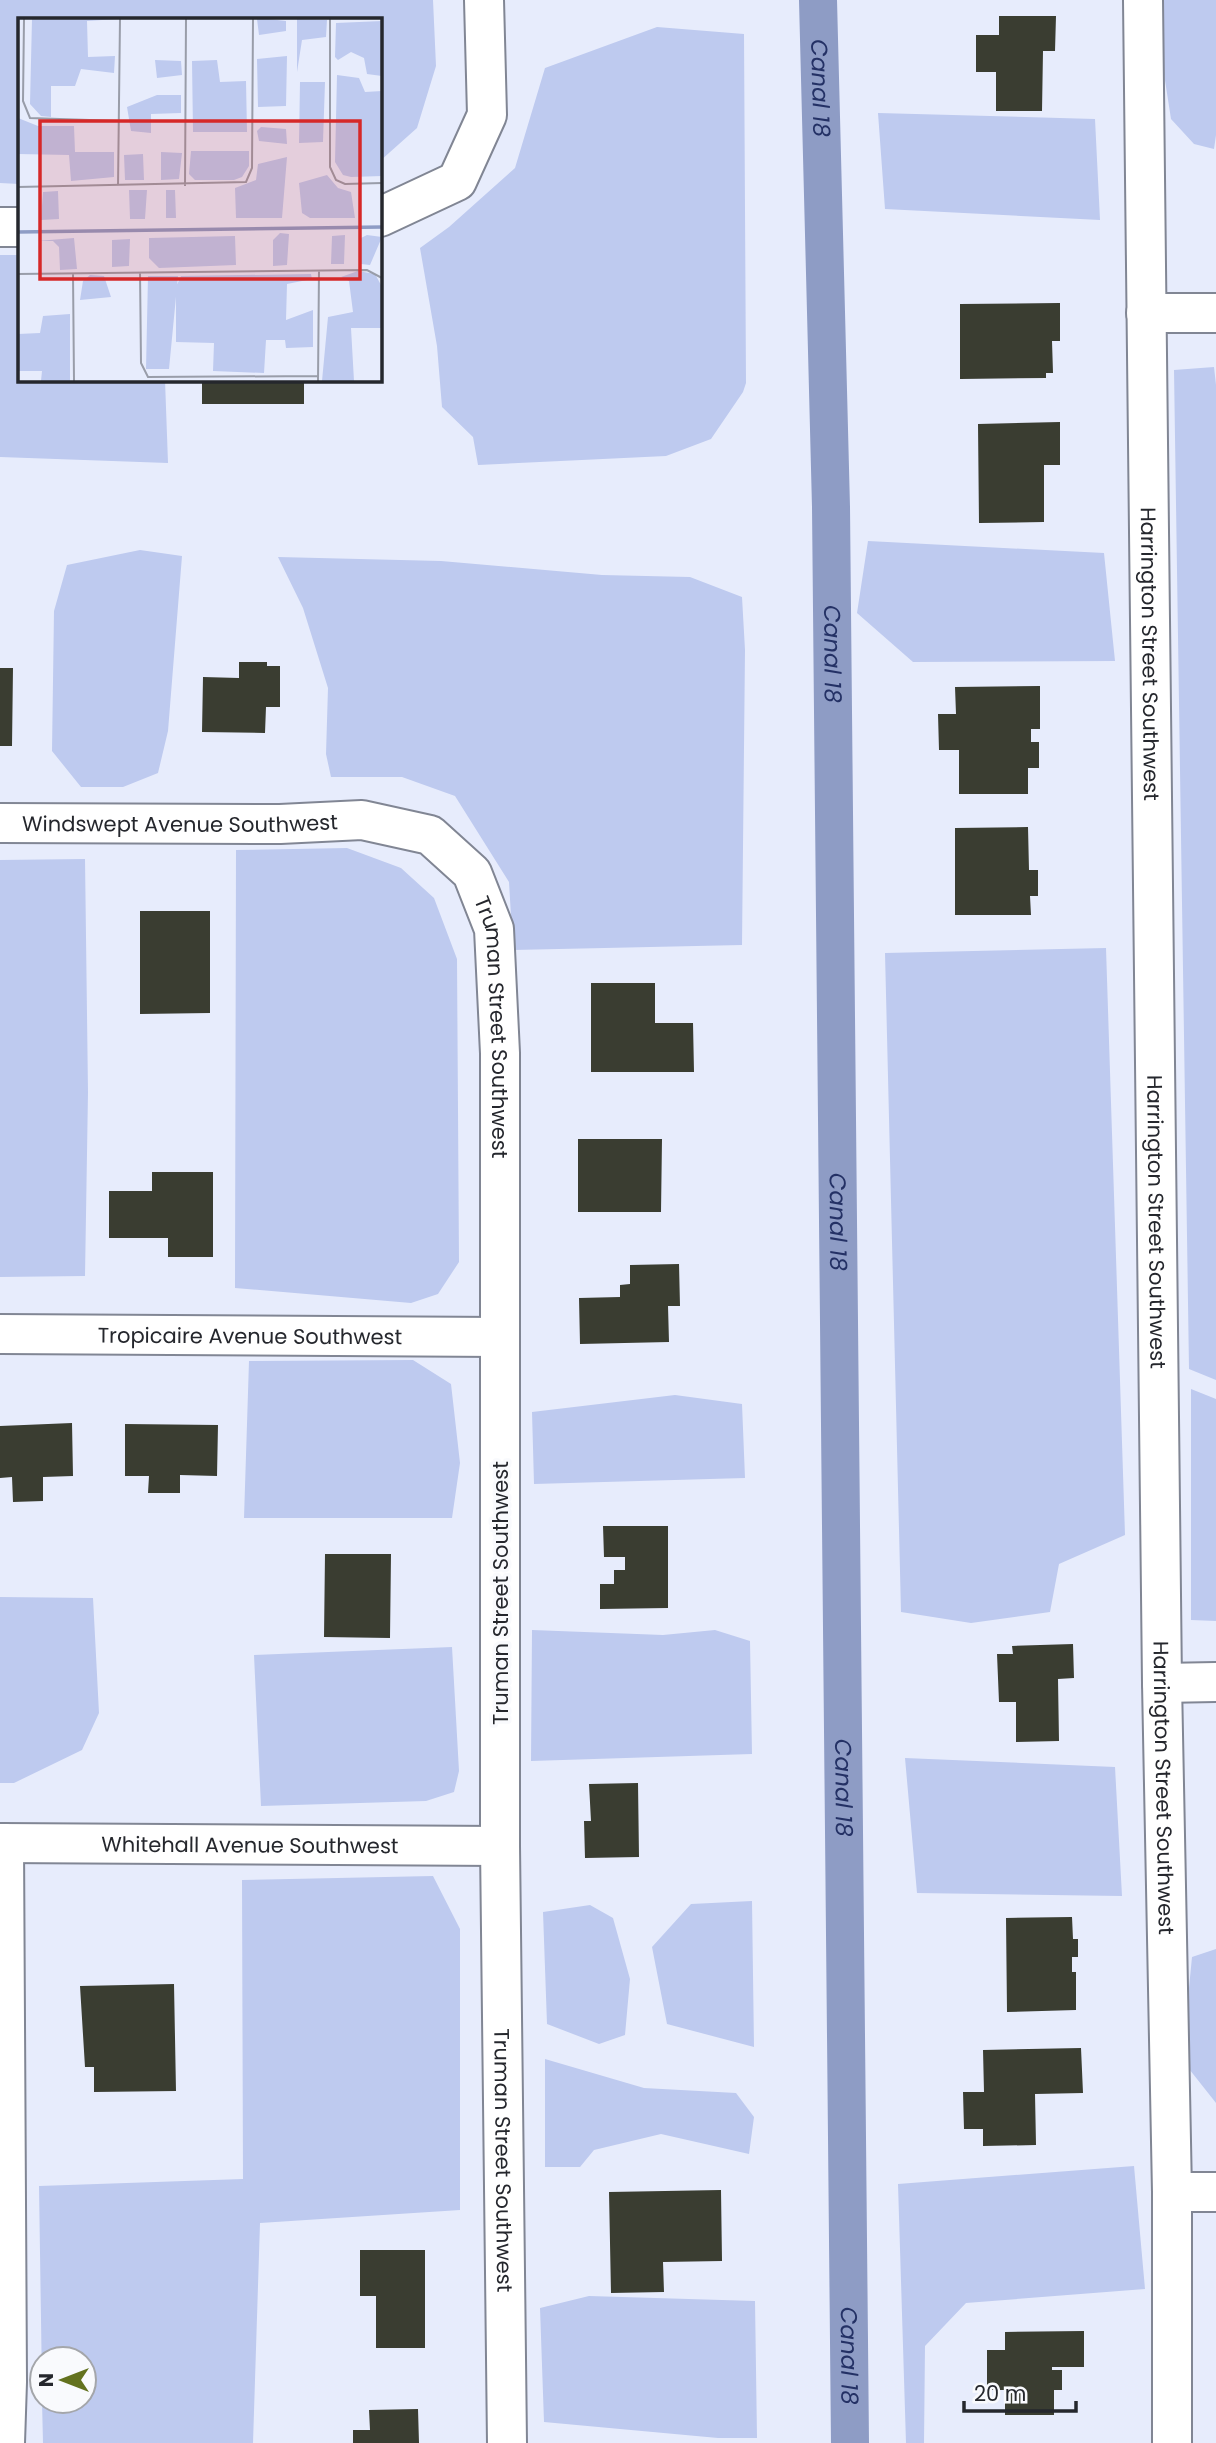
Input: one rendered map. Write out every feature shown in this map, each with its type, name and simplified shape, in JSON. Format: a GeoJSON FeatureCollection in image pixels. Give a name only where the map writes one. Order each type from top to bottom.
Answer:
{"type":"FeatureCollection","features":[{"type":"Feature","properties":{"kind":"street"},"geometry":{"type":"LineString","coordinates":[[382,216],[457,181],[487,115],[484,0]]}},
{"type":"Feature","properties":{"kind":"street","name":"Harrington Street Southwest"},"geometry":{"type":"LineString","coordinates":[[1143,0],[1161,1683],[1172,2192],[1172,2443]]}},
{"type":"Feature","properties":{"kind":"street"},"geometry":{"type":"LineString","coordinates":[[0,227],[18,227]]}},
{"type":"Feature","properties":{"kind":"street"},"geometry":{"type":"LineString","coordinates":[[1146,313],[1216,313]]}},
{"type":"Feature","properties":{"kind":"street","name":"Windswept Avenue Southwest"},"geometry":{"type":"LineString","coordinates":[[0,823],[280,824],[362,820]]}},
{"type":"Feature","properties":{"kind":"street","name":"Truman Street Southwest"},"geometry":{"type":"LineString","coordinates":[[362,820],[430,835],[471,873],[494,929],[500,1053],[500,1846],[507,2443]]}},
{"type":"Feature","properties":{"kind":"street","name":"Tropicaire Avenue Southwest"},"geometry":{"type":"LineString","coordinates":[[0,1334],[500,1337]]}},
{"type":"Feature","properties":{"kind":"street"},"geometry":{"type":"LineString","coordinates":[[1161,1683],[1216,1682]]}},
{"type":"Feature","properties":{"kind":"street"},"geometry":{"type":"LineString","coordinates":[[2,1843],[7,2382],[5,2443]]}},
{"type":"Feature","properties":{"kind":"street","name":"Whitehall Avenue Southwest"},"geometry":{"type":"LineString","coordinates":[[2,1843],[500,1846]]}},
{"type":"Feature","properties":{"kind":"street"},"geometry":{"type":"LineString","coordinates":[[1172,2192],[1216,2192]]}},
{"type":"Feature","properties":{"kind":"shaded area"},"geometry":{"type":"Polygon","coordinates":[[[0,0],[433,0],[436,66],[417,128],[382,159],[382,18],[18,18],[18,184],[0,183],[0,0]]]}},
{"type":"Feature","properties":{"kind":"shaded area"},"geometry":{"type":"Polygon","coordinates":[[[1157,0],[1216,0],[1214,149],[1194,144],[1171,119],[1155,16],[1157,0]]]}},
{"type":"Feature","properties":{"kind":"shaded area"},"geometry":{"type":"Polygon","coordinates":[[[657,27],[744,34],[746,383],[743,392],[711,439],[666,456],[478,465],[473,437],[442,407],[437,346],[420,248],[449,227],[515,168],[545,68],[657,27]]]}},
{"type":"Feature","properties":{"kind":"shaded area"},"geometry":{"type":"Polygon","coordinates":[[[878,113],[1095,119],[1100,220],[885,209],[878,113]]]}},
{"type":"Feature","properties":{"kind":"shaded area"},"geometry":{"type":"Polygon","coordinates":[[[0,255],[18,255],[18,382],[165,382],[168,463],[0,457],[0,255]]]}},
{"type":"Feature","properties":{"kind":"shaded area"},"geometry":{"type":"Polygon","coordinates":[[[1214,367],[1216,1380],[1189,1369],[1174,370],[1214,367]]]}},
{"type":"Feature","properties":{"kind":"shaded area"},"geometry":{"type":"Polygon","coordinates":[[[868,541],[1104,553],[1115,661],[913,662],[857,613],[868,541]]]}},
{"type":"Feature","properties":{"kind":"shaded area"},"geometry":{"type":"Polygon","coordinates":[[[140,550],[182,556],[168,731],[158,773],[123,787],[81,787],[52,751],[54,611],[67,565],[140,550]]]}},
{"type":"Feature","properties":{"kind":"shaded area"},"geometry":{"type":"Polygon","coordinates":[[[278,557],[441,561],[602,575],[690,577],[742,597],[745,650],[742,945],[513,950],[509,882],[455,796],[402,777],[331,777],[326,754],[328,688],[303,608],[278,557]]]}},
{"type":"Feature","properties":{"kind":"shaded area"},"geometry":{"type":"Polygon","coordinates":[[[347,848],[401,868],[434,898],[457,959],[459,1262],[438,1294],[411,1303],[235,1288],[236,850],[347,848]]]}},
{"type":"Feature","properties":{"kind":"shaded area"},"geometry":{"type":"Polygon","coordinates":[[[85,859],[88,1092],[85,1276],[0,1277],[0,860],[85,859]]]}},
{"type":"Feature","properties":{"kind":"shaded area"},"geometry":{"type":"Polygon","coordinates":[[[1106,948],[1125,1535],[1059,1564],[1050,1612],[971,1623],[901,1612],[885,953],[1106,948]]]}},
{"type":"Feature","properties":{"kind":"shaded area"},"geometry":{"type":"Polygon","coordinates":[[[413,1360],[451,1384],[460,1463],[452,1518],[244,1518],[249,1361],[413,1360]]]}},
{"type":"Feature","properties":{"kind":"shaded area"},"geometry":{"type":"Polygon","coordinates":[[[1191,1389],[1216,1399],[1216,1621],[1191,1620],[1191,1389]]]}},
{"type":"Feature","properties":{"kind":"shaded area"},"geometry":{"type":"Polygon","coordinates":[[[675,1395],[742,1404],[745,1478],[534,1484],[532,1412],[675,1395]]]}},
{"type":"Feature","properties":{"kind":"shaded area"},"geometry":{"type":"Polygon","coordinates":[[[0,1597],[93,1598],[99,1713],[82,1750],[14,1783],[0,1783],[0,1597]]]}},
{"type":"Feature","properties":{"kind":"shaded area"},"geometry":{"type":"Polygon","coordinates":[[[532,1630],[663,1635],[715,1630],[750,1641],[752,1754],[531,1761],[532,1630]]]}},
{"type":"Feature","properties":{"kind":"shaded area"},"geometry":{"type":"Polygon","coordinates":[[[452,1647],[459,1771],[454,1792],[426,1801],[261,1806],[254,1655],[452,1647]]]}},
{"type":"Feature","properties":{"kind":"shaded area"},"geometry":{"type":"Polygon","coordinates":[[[905,1758],[1115,1767],[1122,1896],[917,1893],[905,1758]]]}},
{"type":"Feature","properties":{"kind":"shaded area"},"geometry":{"type":"Polygon","coordinates":[[[433,1876],[460,1929],[460,2210],[260,2223],[253,2443],[43,2443],[42,2415],[98,2415],[98,2345],[41,2345],[39,2186],[243,2179],[242,1880],[433,1876]]]}},
{"type":"Feature","properties":{"kind":"shaded area"},"geometry":{"type":"Polygon","coordinates":[[[752,1901],[754,2047],[667,2024],[652,1947],[691,1904],[752,1901]]]}},
{"type":"Feature","properties":{"kind":"shaded area"},"geometry":{"type":"Polygon","coordinates":[[[590,1905],[613,1918],[630,1979],[625,2035],[599,2044],[547,2024],[543,1912],[590,1905]]]}},
{"type":"Feature","properties":{"kind":"shaded area"},"geometry":{"type":"Polygon","coordinates":[[[1216,1949],[1216,2103],[1182,2060],[1192,1957],[1216,1949]]]}},
{"type":"Feature","properties":{"kind":"shaded area"},"geometry":{"type":"Polygon","coordinates":[[[545,2059],[644,2088],[736,2093],[754,2117],[749,2154],[661,2134],[594,2150],[580,2167],[545,2167],[545,2059]]]}},
{"type":"Feature","properties":{"kind":"shaded area"},"geometry":{"type":"Polygon","coordinates":[[[1134,2166],[1145,2289],[966,2303],[925,2346],[924,2443],[906,2443],[898,2184],[1134,2166]]]}},
{"type":"Feature","properties":{"kind":"shaded area"},"geometry":{"type":"Polygon","coordinates":[[[589,2296],[755,2301],[757,2438],[718,2438],[544,2422],[540,2308],[589,2296]]]}},
{"type":"Feature","properties":{"kind":"building"},"geometry":{"type":"Polygon","coordinates":[[[999,16],[1056,16],[1055,51],[1043,51],[1042,111],[996,111],[996,72],[976,72],[976,35],[999,35],[999,16]]]}},
{"type":"Feature","properties":{"kind":"building"},"geometry":{"type":"Polygon","coordinates":[[[1060,303],[1060,341],[1052,341],[1053,373],[1046,373],[1046,378],[960,379],[960,304],[1060,303]]]}},
{"type":"Feature","properties":{"kind":"building"},"geometry":{"type":"Polygon","coordinates":[[[202,382],[304,382],[304,404],[202,404],[202,382]]]}},
{"type":"Feature","properties":{"kind":"building"},"geometry":{"type":"Polygon","coordinates":[[[1060,422],[1060,465],[1044,465],[1044,522],[979,523],[978,424],[1060,422]]]}},
{"type":"Feature","properties":{"kind":"building"},"geometry":{"type":"Polygon","coordinates":[[[239,662],[267,662],[267,666],[280,666],[280,707],[266,707],[265,733],[202,732],[203,677],[239,678],[239,662]]]}},
{"type":"Feature","properties":{"kind":"building"},"geometry":{"type":"Polygon","coordinates":[[[0,668],[13,668],[12,746],[0,746],[0,668]]]}},
{"type":"Feature","properties":{"kind":"building"},"geometry":{"type":"Polygon","coordinates":[[[1040,686],[1040,729],[1031,729],[1031,742],[1039,742],[1039,768],[1028,768],[1028,794],[959,794],[959,750],[939,750],[938,714],[956,714],[955,687],[1040,686]]]}},
{"type":"Feature","properties":{"kind":"building"},"geometry":{"type":"Polygon","coordinates":[[[1028,827],[1029,870],[1038,870],[1038,896],[1030,896],[1031,915],[955,915],[955,828],[1028,827]]]}},
{"type":"Feature","properties":{"kind":"building"},"geometry":{"type":"Polygon","coordinates":[[[140,911],[210,911],[210,1013],[140,1014],[140,911]]]}},
{"type":"Feature","properties":{"kind":"building"},"geometry":{"type":"Polygon","coordinates":[[[591,983],[655,983],[655,1023],[693,1023],[694,1072],[591,1072],[591,983]]]}},
{"type":"Feature","properties":{"kind":"building"},"geometry":{"type":"Polygon","coordinates":[[[578,1139],[662,1139],[661,1212],[578,1212],[578,1139]]]}},
{"type":"Feature","properties":{"kind":"building"},"geometry":{"type":"Polygon","coordinates":[[[152,1172],[213,1172],[213,1257],[168,1257],[168,1238],[109,1238],[109,1191],[152,1191],[152,1172]]]}},
{"type":"Feature","properties":{"kind":"building"},"geometry":{"type":"Polygon","coordinates":[[[679,1264],[680,1306],[668,1306],[669,1342],[580,1344],[579,1298],[620,1297],[620,1285],[630,1284],[630,1265],[679,1264]]]}},
{"type":"Feature","properties":{"kind":"building"},"geometry":{"type":"Polygon","coordinates":[[[72,1423],[73,1476],[43,1477],[43,1501],[13,1502],[12,1477],[0,1478],[0,1426],[72,1423]]]}},
{"type":"Feature","properties":{"kind":"building"},"geometry":{"type":"Polygon","coordinates":[[[125,1424],[218,1425],[217,1476],[180,1475],[180,1493],[148,1493],[149,1476],[125,1476],[125,1424]]]}},
{"type":"Feature","properties":{"kind":"building"},"geometry":{"type":"Polygon","coordinates":[[[603,1526],[668,1526],[668,1608],[600,1609],[600,1584],[614,1584],[614,1570],[625,1570],[625,1557],[604,1557],[603,1526]]]}},
{"type":"Feature","properties":{"kind":"building"},"geometry":{"type":"Polygon","coordinates":[[[325,1554],[391,1554],[390,1638],[324,1637],[325,1554]]]}},
{"type":"Feature","properties":{"kind":"building"},"geometry":{"type":"Polygon","coordinates":[[[1073,1644],[1074,1678],[1058,1679],[1059,1741],[1016,1742],[1016,1702],[999,1702],[997,1654],[1013,1654],[1012,1646],[1073,1644]]]}},
{"type":"Feature","properties":{"kind":"building"},"geometry":{"type":"Polygon","coordinates":[[[638,1783],[639,1857],[585,1858],[584,1821],[591,1821],[589,1784],[638,1783]]]}},
{"type":"Feature","properties":{"kind":"building"},"geometry":{"type":"Polygon","coordinates":[[[1072,1917],[1073,1939],[1078,1939],[1078,1957],[1072,1957],[1072,1972],[1076,1972],[1076,2010],[1007,2012],[1006,1918],[1072,1917]]]}},
{"type":"Feature","properties":{"kind":"building"},"geometry":{"type":"Polygon","coordinates":[[[174,1984],[176,2091],[94,2092],[94,2067],[85,2067],[80,1986],[174,1984]]]}},
{"type":"Feature","properties":{"kind":"building"},"geometry":{"type":"Polygon","coordinates":[[[1081,2048],[1083,2093],[1035,2094],[1036,2145],[983,2146],[983,2129],[964,2129],[963,2092],[984,2092],[983,2050],[1081,2048]]]}},
{"type":"Feature","properties":{"kind":"building"},"geometry":{"type":"Polygon","coordinates":[[[721,2190],[722,2261],[663,2262],[664,2292],[611,2293],[609,2192],[721,2190]]]}},
{"type":"Feature","properties":{"kind":"building"},"geometry":{"type":"Polygon","coordinates":[[[360,2250],[425,2250],[425,2348],[376,2348],[376,2296],[360,2296],[360,2250]]]}},
{"type":"Feature","properties":{"kind":"building"},"geometry":{"type":"Polygon","coordinates":[[[1084,2331],[1084,2367],[1052,2367],[1052,2370],[1062,2370],[1062,2390],[1054,2390],[1054,2415],[1005,2415],[1005,2390],[987,2390],[987,2350],[1005,2350],[1005,2332],[1084,2331]]]}},
{"type":"Feature","properties":{"kind":"building"},"geometry":{"type":"Polygon","coordinates":[[[418,2409],[419,2443],[353,2443],[353,2430],[370,2430],[369,2410],[418,2409]]]}},
{"type":"Feature","properties":{"kind":"waterway","name":"Canal 18"},"geometry":{"type":"LineString","coordinates":[[818,0],[831,507],[850,2443]]}}]}
